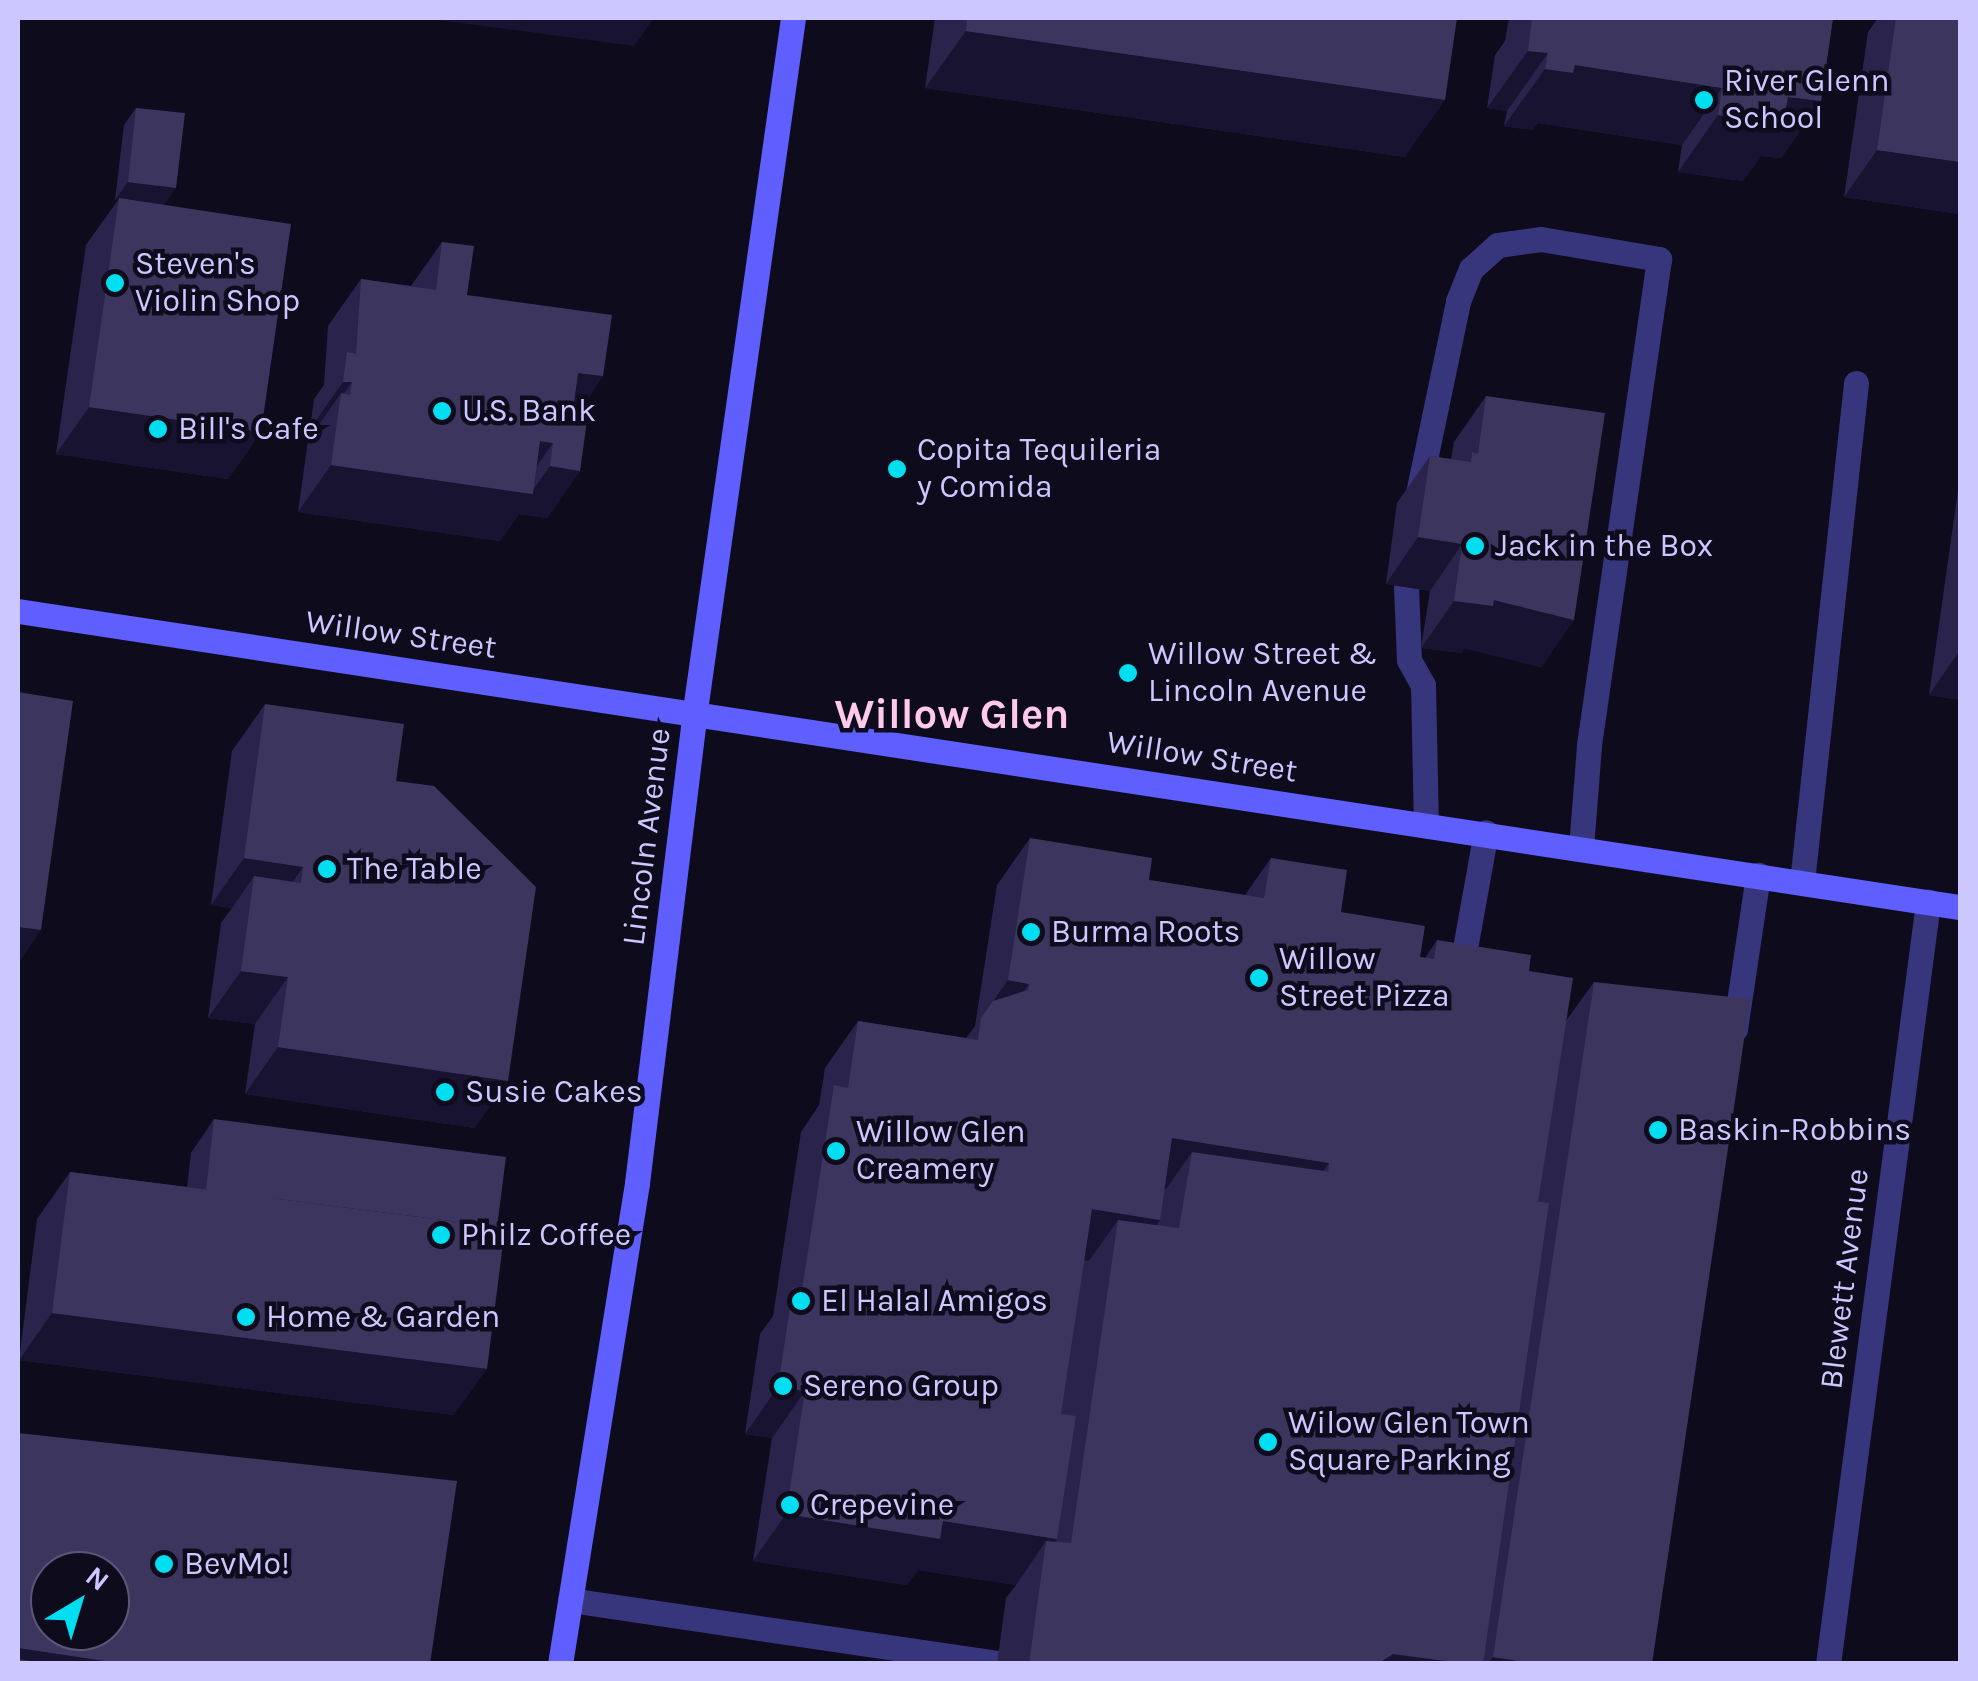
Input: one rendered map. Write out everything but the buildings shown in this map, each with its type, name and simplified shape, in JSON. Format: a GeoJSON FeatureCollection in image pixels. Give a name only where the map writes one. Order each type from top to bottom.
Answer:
{"type":"FeatureCollection","features":[{"type":"Feature","properties":{"kind":"main road","name":"Lincoln Avenue"},"geometry":{"type":"LineString","coordinates":[[560,1664],[637,1183],[696,710],[793,18]]}},
{"type":"Feature","properties":{"kind":"main road","name":"Willow Street"},"geometry":{"type":"LineString","coordinates":[[18,612],[696,710],[1960,907]]}},
{"type":"Feature","properties":{"kind":"street"},"geometry":{"type":"LineString","coordinates":[[1416,506],[1458,301],[1471,269],[1498,244],[1541,239],[1659,259],[1589,746],[1581,848]]}},
{"type":"Feature","properties":{"kind":"street"},"geometry":{"type":"LineString","coordinates":[[1802,882],[1856,383]]}},
{"type":"Feature","properties":{"kind":"street"},"geometry":{"type":"LineString","coordinates":[[1406,588],[1410,660],[1425,704],[1426,824]]}},
{"type":"Feature","properties":{"kind":"street"},"geometry":{"type":"LineString","coordinates":[[1456,996],[1486,832]]}},
{"type":"Feature","properties":{"kind":"street"},"geometry":{"type":"LineString","coordinates":[[1730,1060],[1758,875]]}},
{"type":"Feature","properties":{"kind":"street","name":"Blewett Avenue"},"geometry":{"type":"LineString","coordinates":[[1828,1664],[1928,902]]}},
{"type":"Feature","properties":{"kind":"street"},"geometry":{"type":"LineString","coordinates":[[570,1600],[1003,1664]]}},
{"type":"Feature","properties":{"kind":"place","name":"River Glenn School"},"geometry":{"type":"Point","coordinates":[1704,100]}},
{"type":"Feature","properties":{"kind":"place","name":"Steven's Violin Shop"},"geometry":{"type":"Point","coordinates":[115,283]}},
{"type":"Feature","properties":{"kind":"place","name":"U.S. Bank"},"geometry":{"type":"Point","coordinates":[442,411]}},
{"type":"Feature","properties":{"kind":"place","name":"Bill's Cafe"},"geometry":{"type":"Point","coordinates":[158,429]}},
{"type":"Feature","properties":{"kind":"place","name":"Copita Tequileria y Comida"},"geometry":{"type":"Point","coordinates":[897,469]}},
{"type":"Feature","properties":{"kind":"place","name":"Jack in the Box"},"geometry":{"type":"Point","coordinates":[1475,546]}},
{"type":"Feature","properties":{"kind":"place","name":"Willow Street & Lincoln Avenue"},"geometry":{"type":"Point","coordinates":[1128,673]}},
{"type":"Feature","properties":{"kind":"place","name":"The Table"},"geometry":{"type":"Point","coordinates":[327,869]}},
{"type":"Feature","properties":{"kind":"place","name":"Burma Roots"},"geometry":{"type":"Point","coordinates":[1031,932]}},
{"type":"Feature","properties":{"kind":"place","name":"Willow Street Pizza"},"geometry":{"type":"Point","coordinates":[1259,978]}},
{"type":"Feature","properties":{"kind":"place","name":"Susie Cakes"},"geometry":{"type":"Point","coordinates":[445,1092]}},
{"type":"Feature","properties":{"kind":"place","name":"Baskin-Robbins"},"geometry":{"type":"Point","coordinates":[1658,1130]}},
{"type":"Feature","properties":{"kind":"place","name":"Willow Glen Creamery"},"geometry":{"type":"Point","coordinates":[836,1151]}},
{"type":"Feature","properties":{"kind":"place","name":"Philz Coffee"},"geometry":{"type":"Point","coordinates":[441,1235]}},
{"type":"Feature","properties":{"kind":"place","name":"El Halal Amigos"},"geometry":{"type":"Point","coordinates":[801,1301]}},
{"type":"Feature","properties":{"kind":"place","name":"Home & Garden"},"geometry":{"type":"Point","coordinates":[246,1317]}},
{"type":"Feature","properties":{"kind":"place","name":"Sereno Group"},"geometry":{"type":"Point","coordinates":[783,1386]}},
{"type":"Feature","properties":{"kind":"place","name":"Wilow Glen Town Square Parking"},"geometry":{"type":"Point","coordinates":[1268,1442]}},
{"type":"Feature","properties":{"kind":"place","name":"Crepevine"},"geometry":{"type":"Point","coordinates":[790,1505]}},
{"type":"Feature","properties":{"kind":"place","name":"BevMo!"},"geometry":{"type":"Point","coordinates":[164,1564]}},
{"type":"Feature","properties":{"kind":"district","name":"Willow Glen"},"geometry":{"type":"Point","coordinates":[952,714]}}]}
